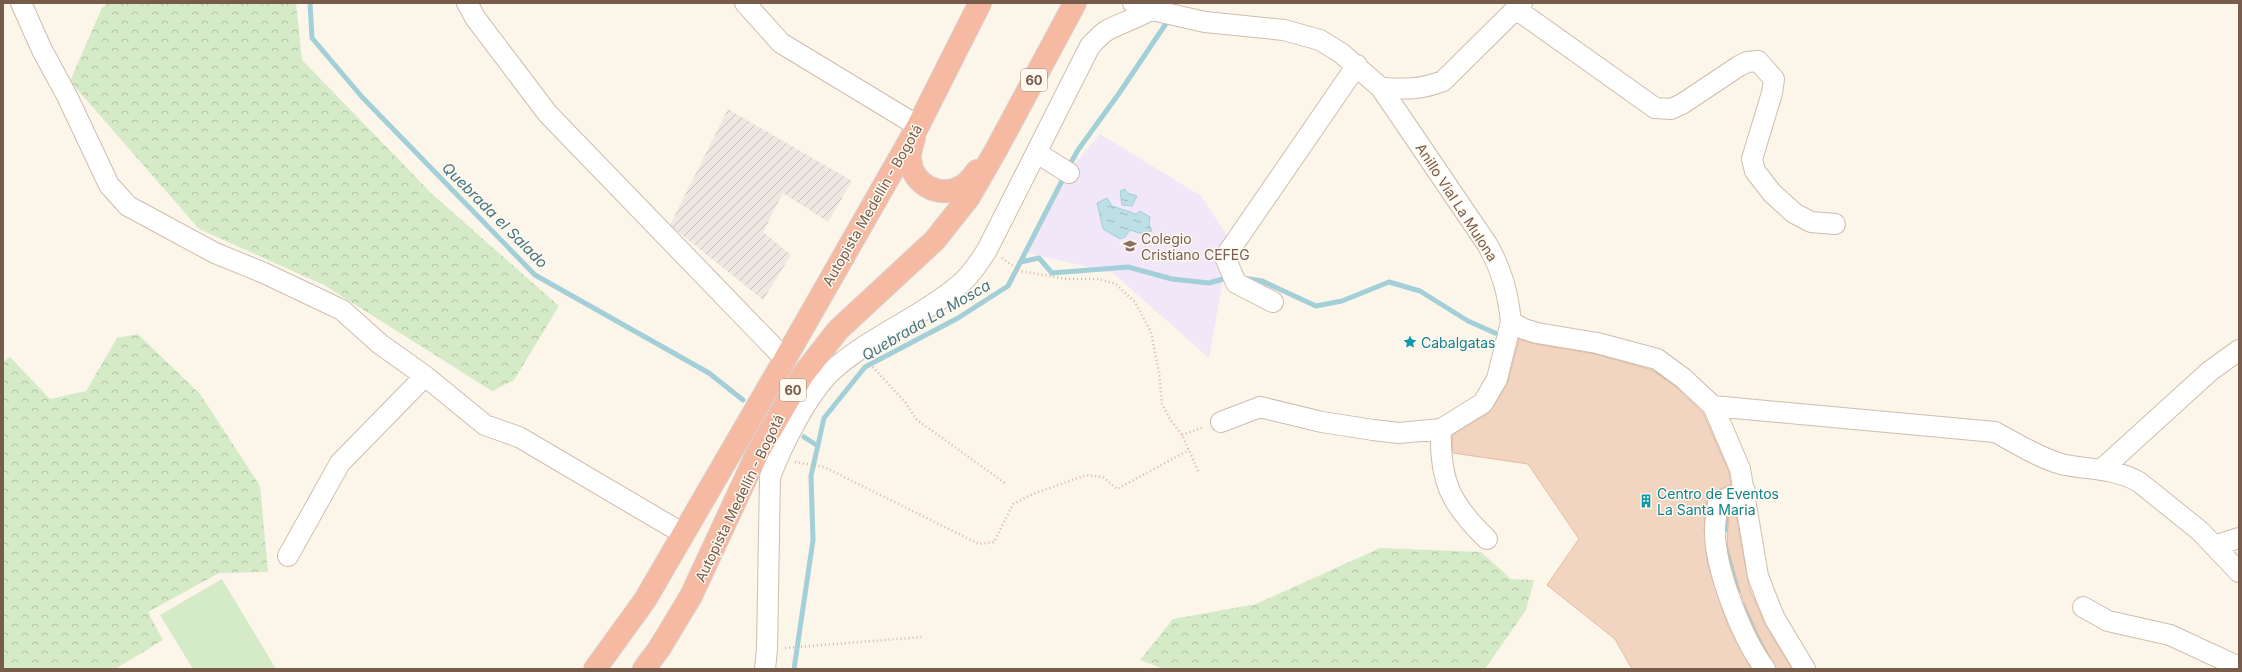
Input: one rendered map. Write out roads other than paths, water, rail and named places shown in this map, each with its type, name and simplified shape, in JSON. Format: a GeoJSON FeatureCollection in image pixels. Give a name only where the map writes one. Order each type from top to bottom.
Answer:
{"type":"FeatureCollection","features":[{"type":"Feature","properties":{"kind":"highway","name":"Autopista Medellín - Bogotá"},"geometry":{"type":"LineString","coordinates":[[595,669],[645,600],[682,533],[785,360],[918,126],[980,3]]}},
{"type":"Feature","properties":{"kind":"highway","name":"Autopista Medellín - Bogotá"},"geometry":{"type":"LineString","coordinates":[[644,669],[659,649],[691,596],[757,454],[802,376],[838,330],[865,303],[914,260],[939,234],[969,197],[996,150],[1073,5]]}},
{"type":"Feature","properties":{"kind":"highway"},"geometry":{"type":"LineString","coordinates":[[918,126],[910,159],[914,173],[921,183],[938,191],[954,190],[965,185],[996,150]]}},
{"type":"Feature","properties":{"kind":"street"},"geometry":{"type":"LineString","coordinates":[[21,3],[42,50],[67,96],[109,185],[128,206],[215,253],[264,273],[342,310],[380,344],[425,376],[485,425],[519,437],[682,533]]}},
{"type":"Feature","properties":{"kind":"street"},"geometry":{"type":"LineString","coordinates":[[467,3],[476,19],[548,114],[785,360]]}},
{"type":"Feature","properties":{"kind":"street"},"geometry":{"type":"LineString","coordinates":[[745,3],[781,43],[918,126]]}},
{"type":"Feature","properties":{"kind":"street","name":"Anillo Vial La Mulona"},"geometry":{"type":"LineString","coordinates":[[1133,3],[1205,22],[1269,27],[1302,34],[1320,40],[1357,65],[1381,88],[1495,257],[1507,289],[1509,332]]}},
{"type":"Feature","properties":{"kind":"street"},"geometry":{"type":"LineString","coordinates":[[1381,88],[1408,90],[1428,87],[1442,81],[1519,6],[1655,108],[1671,110],[1691,99],[1739,66],[1748,62],[1758,61],[1774,79],[1772,93],[1752,159],[1755,171],[1772,193],[1794,213],[1811,222],[1835,224]]}},
{"type":"Feature","properties":{"kind":"street"},"geometry":{"type":"LineString","coordinates":[[765,669],[767,664],[770,477],[778,457],[812,396],[834,370],[846,360],[955,289],[971,273],[988,250],[1042,156],[1090,46],[1104,32],[1125,20],[1164,11]]}},
{"type":"Feature","properties":{"kind":"street"},"geometry":{"type":"LineString","coordinates":[[1273,302],[1236,283],[1225,257],[1357,65]]}},
{"type":"Feature","properties":{"kind":"street"},"geometry":{"type":"LineString","coordinates":[[1042,156],[1069,173]]}},
{"type":"Feature","properties":{"kind":"street"},"geometry":{"type":"LineString","coordinates":[[1221,422],[1260,407],[1307,418],[1373,430],[1399,433],[1441,429],[1483,403],[1497,379],[1509,332],[1524,330],[1597,342],[1657,359],[1683,378],[1712,406],[1736,456],[1745,491],[1758,576],[1775,619],[1805,669]]}},
{"type":"Feature","properties":{"kind":"street"},"geometry":{"type":"LineString","coordinates":[[2101,470],[2210,371],[2239,350]]}},
{"type":"Feature","properties":{"kind":"street"},"geometry":{"type":"LineString","coordinates":[[288,556],[340,463],[425,376]]}},
{"type":"Feature","properties":{"kind":"street"},"geometry":{"type":"LineString","coordinates":[[1712,406],[1986,429],[2061,464],[2128,475],[2139,482],[2200,531],[2239,572]]}},
{"type":"Feature","properties":{"kind":"street"},"geometry":{"type":"LineString","coordinates":[[1441,429],[1440,453],[1444,478],[1458,506],[1487,539]]}},
{"type":"Feature","properties":{"kind":"street"},"geometry":{"type":"LineString","coordinates":[[1745,491],[1718,502],[1715,530],[1724,586],[1756,657],[1765,669]]}},
{"type":"Feature","properties":{"kind":"street"},"geometry":{"type":"LineString","coordinates":[[2214,546],[2239,538]]}},
{"type":"Feature","properties":{"kind":"street"},"geometry":{"type":"LineString","coordinates":[[2083,607],[2108,621],[2170,635],[2239,667]]}},
{"type":"Feature","properties":{"kind":"water"},"geometry":{"type":"Polygon","coordinates":[[[1125,189],[1127,193],[1137,196],[1132,206],[1122,205],[1120,191],[1125,189]]]}},
{"type":"Feature","properties":{"kind":"water"},"geometry":{"type":"Polygon","coordinates":[[[1107,198],[1112,206],[1136,214],[1140,211],[1150,217],[1149,224],[1152,231],[1139,233],[1130,230],[1125,237],[1120,239],[1103,229],[1097,203],[1107,198]]]}},
{"type":"Feature","properties":{"kind":"waterway","name":"Quebrada el Salado"},"geometry":{"type":"LineString","coordinates":[[310,3],[312,38],[362,97],[535,275],[709,373],[743,400]]}},
{"type":"Feature","properties":{"kind":"waterway","name":"Quebrada La Mosca"},"geometry":{"type":"LineString","coordinates":[[1068,168],[1078,150],[1120,92],[1169,19]]}},
{"type":"Feature","properties":{"kind":"waterway","name":"Quebrada La Mosca"},"geometry":{"type":"LineString","coordinates":[[794,669],[813,540],[811,476],[824,418],[865,367],[958,318],[1008,286],[1065,175]]}},
{"type":"Feature","properties":{"kind":"waterway"},"geometry":{"type":"LineString","coordinates":[[1020,262],[1039,258],[1052,273],[1128,267],[1172,279],[1209,283],[1230,277]]}},
{"type":"Feature","properties":{"kind":"waterway"},"geometry":{"type":"LineString","coordinates":[[1243,278],[1262,281],[1316,306],[1342,301],[1389,282],[1420,291],[1468,321],[1504,337]]}},
{"type":"Feature","properties":{"kind":"waterway"},"geometry":{"type":"LineString","coordinates":[[1585,356],[1593,352],[1605,358]]}},
{"type":"Feature","properties":{"kind":"waterway"},"geometry":{"type":"LineString","coordinates":[[1653,373],[1670,378],[1674,390]]}},
{"type":"Feature","properties":{"kind":"waterway","name":"Quebrada el Salado"},"geometry":{"type":"LineString","coordinates":[[804,437],[818,446]]}},
{"type":"Feature","properties":{"kind":"waterway"},"geometry":{"type":"LineString","coordinates":[[1726,512],[1728,530]]}},
{"type":"Feature","properties":{"kind":"waterway"},"geometry":{"type":"LineString","coordinates":[[1729,546],[1730,564],[1738,591]]}},
{"type":"Feature","properties":{"kind":"waterway"},"geometry":{"type":"LineString","coordinates":[[1742,605],[1776,669]]}},
{"type":"Feature","properties":{"kind":"place","name":"Colegio Cristiano CEFEG"},"geometry":{"type":"Point","coordinates":[1130,246]}},
{"type":"Feature","properties":{"kind":"place","name":"Cabalgatas"},"geometry":{"type":"Point","coordinates":[1410,342]}},
{"type":"Feature","properties":{"kind":"place","name":"Centro de Eventos La Santa Maria"},"geometry":{"type":"Point","coordinates":[1646,501]}}]}
